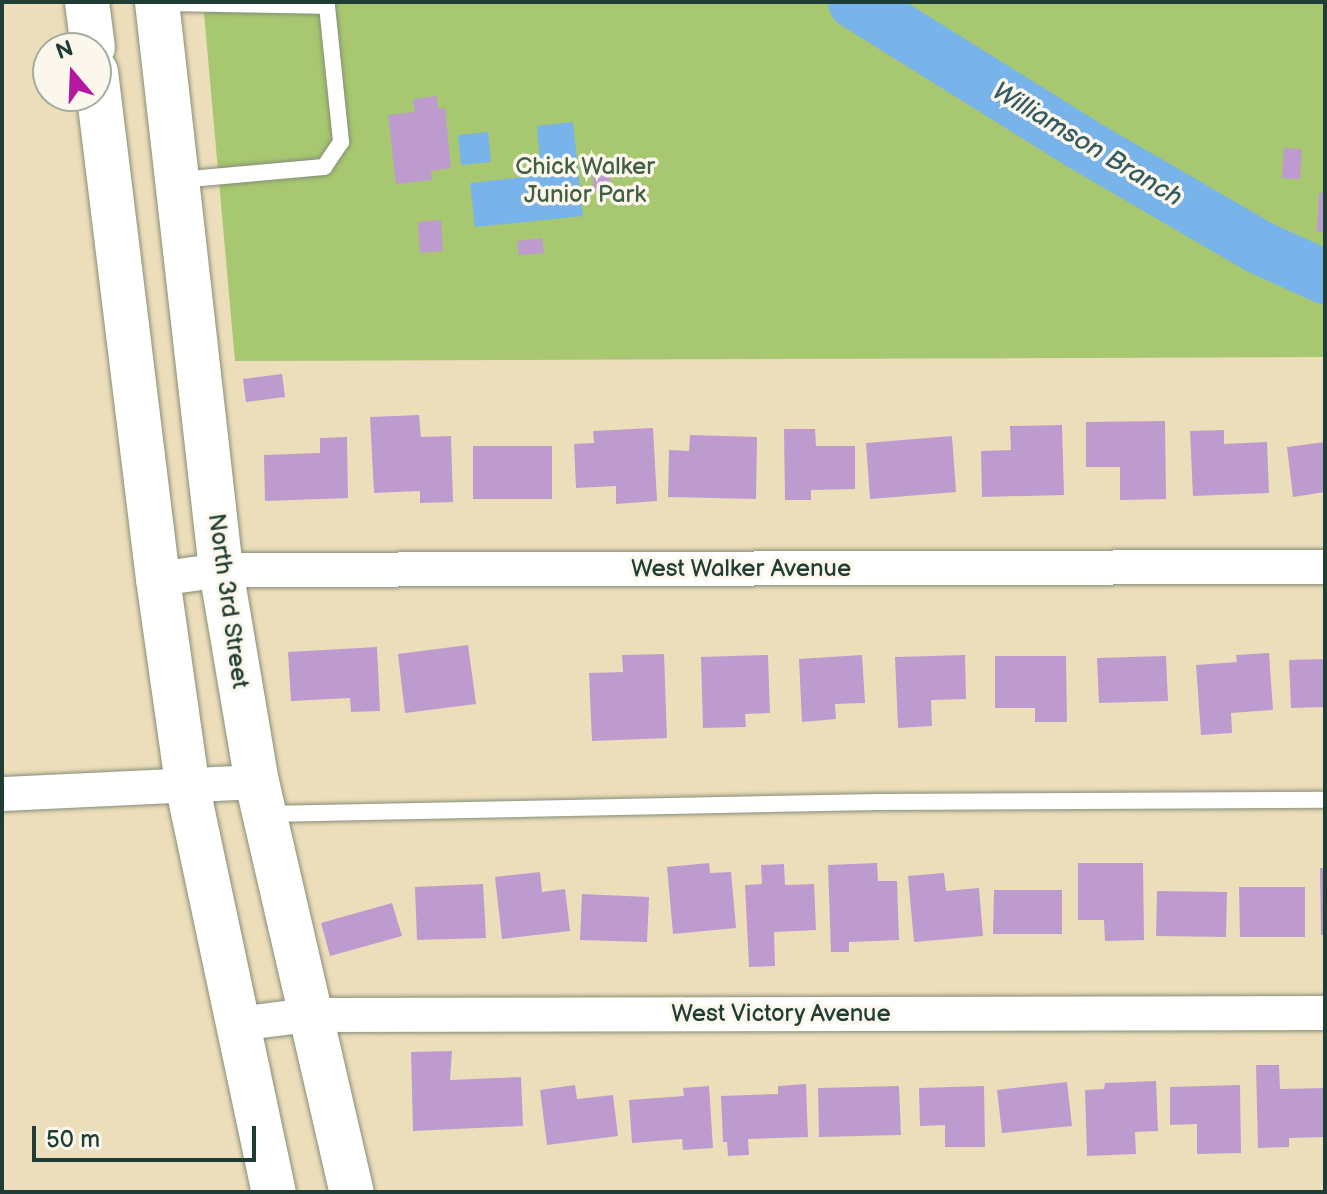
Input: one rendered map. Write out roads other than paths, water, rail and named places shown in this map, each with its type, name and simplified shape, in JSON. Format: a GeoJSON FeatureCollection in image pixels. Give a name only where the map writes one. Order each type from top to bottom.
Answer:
{"type":"FeatureCollection","features":[{"type":"Feature","properties":{"kind":"main road"},"geometry":{"type":"LineString","coordinates":[[87,2],[91,32]]}},
{"type":"Feature","properties":{"kind":"main road","name":"North 3rd Street"},"geometry":{"type":"LineString","coordinates":[[157,2],[221,570],[260,798],[352,1192]]}},
{"type":"Feature","properties":{"kind":"main road"},"geometry":{"type":"LineString","coordinates":[[101,112],[158,579],[187,784],[274,1192]]}},
{"type":"Feature","properties":{"kind":"street","name":"West Walker Avenue"},"geometry":{"type":"LineString","coordinates":[[158,579],[221,570],[1325,567]]}},
{"type":"Feature","properties":{"kind":"street"},"geometry":{"type":"LineString","coordinates":[[2,794],[187,784],[260,798]]}},
{"type":"Feature","properties":{"kind":"street","name":"West Victory Avenue"},"geometry":{"type":"LineString","coordinates":[[238,1024],[309,1015],[1325,1013]]}},
{"type":"Feature","properties":{"kind":"lane"},"geometry":{"type":"LineString","coordinates":[[157,2],[327,6],[341,142],[324,167],[177,181]]}},
{"type":"Feature","properties":{"kind":"lane"},"geometry":{"type":"LineString","coordinates":[[260,798],[862,803],[1325,800]]}},
{"type":"Feature","properties":{"kind":"water"},"geometry":{"type":"Polygon","coordinates":[[[573,122],[583,216],[475,227],[470,183],[541,175],[537,126],[573,122]]]}},
{"type":"Feature","properties":{"kind":"water"},"geometry":{"type":"Polygon","coordinates":[[[488,132],[491,162],[461,165],[458,135],[488,132]]]}},
{"type":"Feature","properties":{"kind":"waterway","name":"Williamson Branch"},"geometry":{"type":"LineString","coordinates":[[855,2],[1082,144],[1261,248],[1325,277]]}},
{"type":"Feature","properties":{"kind":"park label","name":"Chick Walker Junior Park"},"geometry":{"type":"Point","coordinates":[585,181]}}]}
